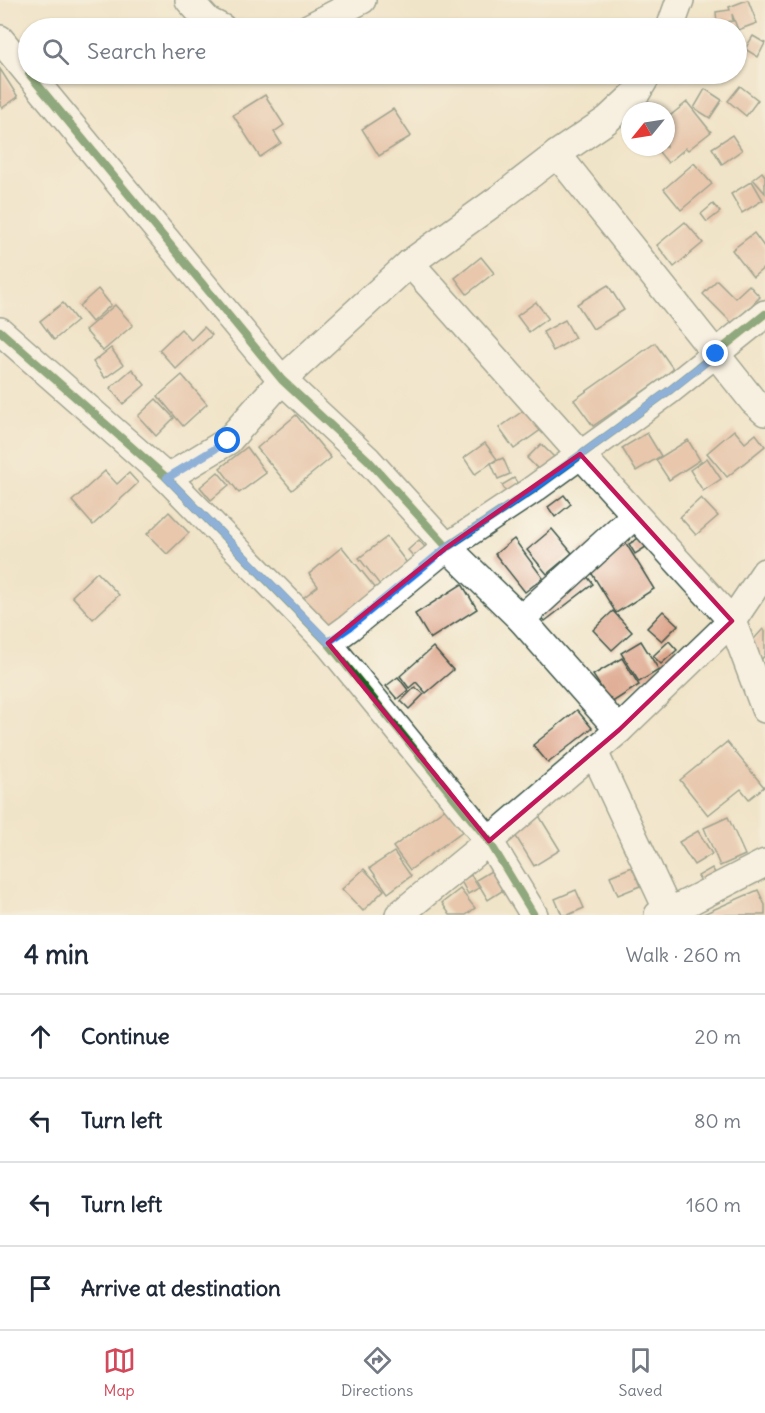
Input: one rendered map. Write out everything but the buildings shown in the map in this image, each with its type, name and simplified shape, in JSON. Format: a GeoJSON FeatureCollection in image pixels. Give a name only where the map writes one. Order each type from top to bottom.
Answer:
{"type":"FeatureCollection","features":[{"type":"Feature","properties":{"kind":"street"},"geometry":{"type":"LineString","coordinates":[[189,0],[205,18]]}},
{"type":"Feature","properties":{"kind":"street"},"geometry":{"type":"LineString","coordinates":[[327,18],[362,0]]}},
{"type":"Feature","properties":{"kind":"street"},"geometry":{"type":"LineString","coordinates":[[674,18],[680,0]]}},
{"type":"Feature","properties":{"kind":"street"},"geometry":{"type":"LineString","coordinates":[[0,39],[18,60]]}},
{"type":"Feature","properties":{"kind":"street"},"geometry":{"type":"LineString","coordinates":[[38,84],[282,380],[368,460],[447,547],[521,619],[619,730]]}},
{"type":"Feature","properties":{"kind":"street"},"geometry":{"type":"LineString","coordinates":[[167,478],[228,441],[282,380],[410,263],[557,154],[607,120],[637,92],[642,84]]}},
{"type":"Feature","properties":{"kind":"street"},"geometry":{"type":"LineString","coordinates":[[557,154],[753,400],[765,412]]}},
{"type":"Feature","properties":{"kind":"street"},"geometry":{"type":"LineString","coordinates":[[410,263],[635,514],[748,608],[765,709]]}},
{"type":"Feature","properties":{"kind":"street"},"geometry":{"type":"LineString","coordinates":[[328,642],[350,627],[447,547],[531,491],[670,390],[765,314]]}},
{"type":"Feature","properties":{"kind":"street"},"geometry":{"type":"LineString","coordinates":[[0,331],[167,478],[328,642],[489,841],[534,915]]}},
{"type":"Feature","properties":{"kind":"street"},"geometry":{"type":"LineString","coordinates":[[521,619],[635,514]]}},
{"type":"Feature","properties":{"kind":"street"},"geometry":{"type":"LineString","coordinates":[[399,915],[619,730],[748,608],[765,572]]}},
{"type":"Feature","properties":{"kind":"street"},"geometry":{"type":"LineString","coordinates":[[594,752],[666,914],[765,863]]}},
{"type":"Feature","properties":{"kind":"highlighted area"},"geometry":{"type":"Polygon","coordinates":[[[580,454],[732,621],[619,730],[489,841],[328,643],[447,547],[580,454]]]}},
{"type":"Feature","properties":{"kind":"cycle path"},"geometry":{"type":"LineString","coordinates":[[37,84],[282,380],[368,460],[447,547],[531,491],[670,390],[765,314]]}},
{"type":"Feature","properties":{"kind":"cycle path"},"geometry":{"type":"LineString","coordinates":[[0,331],[167,478],[328,643],[489,841],[534,915]]}},
{"type":"Feature","properties":{"kind":"route"},"geometry":{"type":"LineString","coordinates":[[228,441],[167,478],[328,642],[350,627],[447,547],[531,491],[716,354]]}}]}
